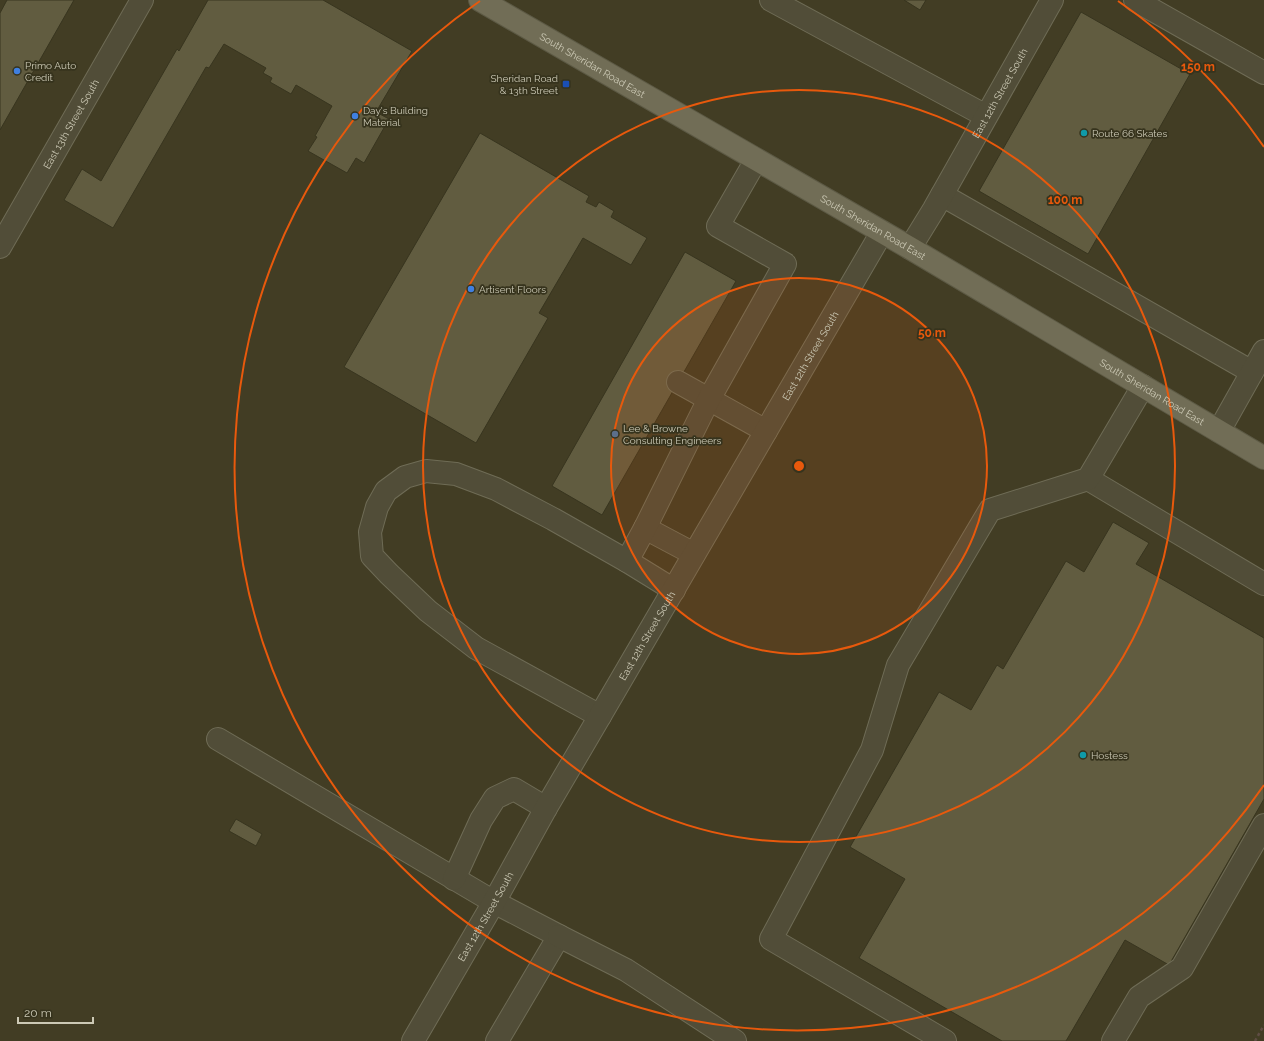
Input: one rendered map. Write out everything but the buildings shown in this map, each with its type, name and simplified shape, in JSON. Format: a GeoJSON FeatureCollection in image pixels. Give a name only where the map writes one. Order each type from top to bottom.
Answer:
{"type":"FeatureCollection","features":[{"type":"Feature","properties":{"kind":"main road","name":"South Sheridan Road East"},"geometry":{"type":"LineString","coordinates":[[480,0],[910,248],[1264,458]]}},
{"type":"Feature","properties":{"kind":"street","name":"East 13th Street South"},"geometry":{"type":"LineString","coordinates":[[0,247],[142,0]]}},
{"type":"Feature","properties":{"kind":"street"},"geometry":{"type":"LineString","coordinates":[[771,0],[986,116]]}},
{"type":"Feature","properties":{"kind":"street","name":"East 12th Street South"},"geometry":{"type":"LineString","coordinates":[[910,248],[942,195],[1052,0]]}},
{"type":"Feature","properties":{"kind":"street"},"geometry":{"type":"LineString","coordinates":[[1135,0],[1264,73]]}},
{"type":"Feature","properties":{"kind":"street"},"geometry":{"type":"LineString","coordinates":[[626,561],[645,528],[709,399],[785,264],[718,226],[756,160]]}},
{"type":"Feature","properties":{"kind":"street"},"geometry":{"type":"LineString","coordinates":[[942,195],[1252,372]]}},
{"type":"Feature","properties":{"kind":"street","name":"East 12th Street South"},"geometry":{"type":"LineString","coordinates":[[413,1041],[494,902],[546,808],[882,232]]}},
{"type":"Feature","properties":{"kind":"street"},"geometry":{"type":"LineString","coordinates":[[1219,431],[1264,351]]}},
{"type":"Feature","properties":{"kind":"street"},"geometry":{"type":"LineString","coordinates":[[678,382],[766,431]]}},
{"type":"Feature","properties":{"kind":"street"},"geometry":{"type":"LineString","coordinates":[[945,1041],[771,940],[872,750],[898,665],[990,510],[1088,479],[1143,386]]}},
{"type":"Feature","properties":{"kind":"street"},"geometry":{"type":"LineString","coordinates":[[600,716],[476,648],[428,611],[389,574],[372,556],[370,532],[377,507],[386,491],[404,477],[426,471],[456,474],[496,489],[553,519],[674,590]]}},
{"type":"Feature","properties":{"kind":"street"},"geometry":{"type":"LineString","coordinates":[[1088,479],[1264,584]]}},
{"type":"Feature","properties":{"kind":"street"},"geometry":{"type":"LineString","coordinates":[[645,528],[694,554]]}},
{"type":"Feature","properties":{"kind":"street"},"geometry":{"type":"LineString","coordinates":[[218,739],[494,902],[626,970],[735,1041]]}},
{"type":"Feature","properties":{"kind":"street"},"geometry":{"type":"LineString","coordinates":[[454,879],[481,820],[495,798],[514,789],[546,808]]}},
{"type":"Feature","properties":{"kind":"street"},"geometry":{"type":"LineString","coordinates":[[1113,1041],[1139,997],[1182,968],[1264,825]]}},
{"type":"Feature","properties":{"kind":"street"},"geometry":{"type":"LineString","coordinates":[[497,1041],[559,936]]}},
{"type":"Feature","properties":{"kind":"path"},"geometry":{"type":"LineString","coordinates":[[1255,1041],[1264,1025]]}},
{"type":"Feature","properties":{"kind":"place","name":"Primo Auto Credit"},"geometry":{"type":"Point","coordinates":[17,71]}},
{"type":"Feature","properties":{"kind":"place","name":"Sheridan Road & 13th Street"},"geometry":{"type":"Point","coordinates":[566,84]}},
{"type":"Feature","properties":{"kind":"place","name":"Day's Building Material"},"geometry":{"type":"Point","coordinates":[355,116]}},
{"type":"Feature","properties":{"kind":"place","name":"Route 66 Skates"},"geometry":{"type":"Point","coordinates":[1084,133]}},
{"type":"Feature","properties":{"kind":"place","name":"Artisent Floors"},"geometry":{"type":"Point","coordinates":[471,289]}},
{"type":"Feature","properties":{"kind":"place","name":"Lee & Browne Consulting Engineers"},"geometry":{"type":"Point","coordinates":[615,434]}},
{"type":"Feature","properties":{"kind":"place","name":"Hostess"},"geometry":{"type":"Point","coordinates":[1083,755]}}]}
